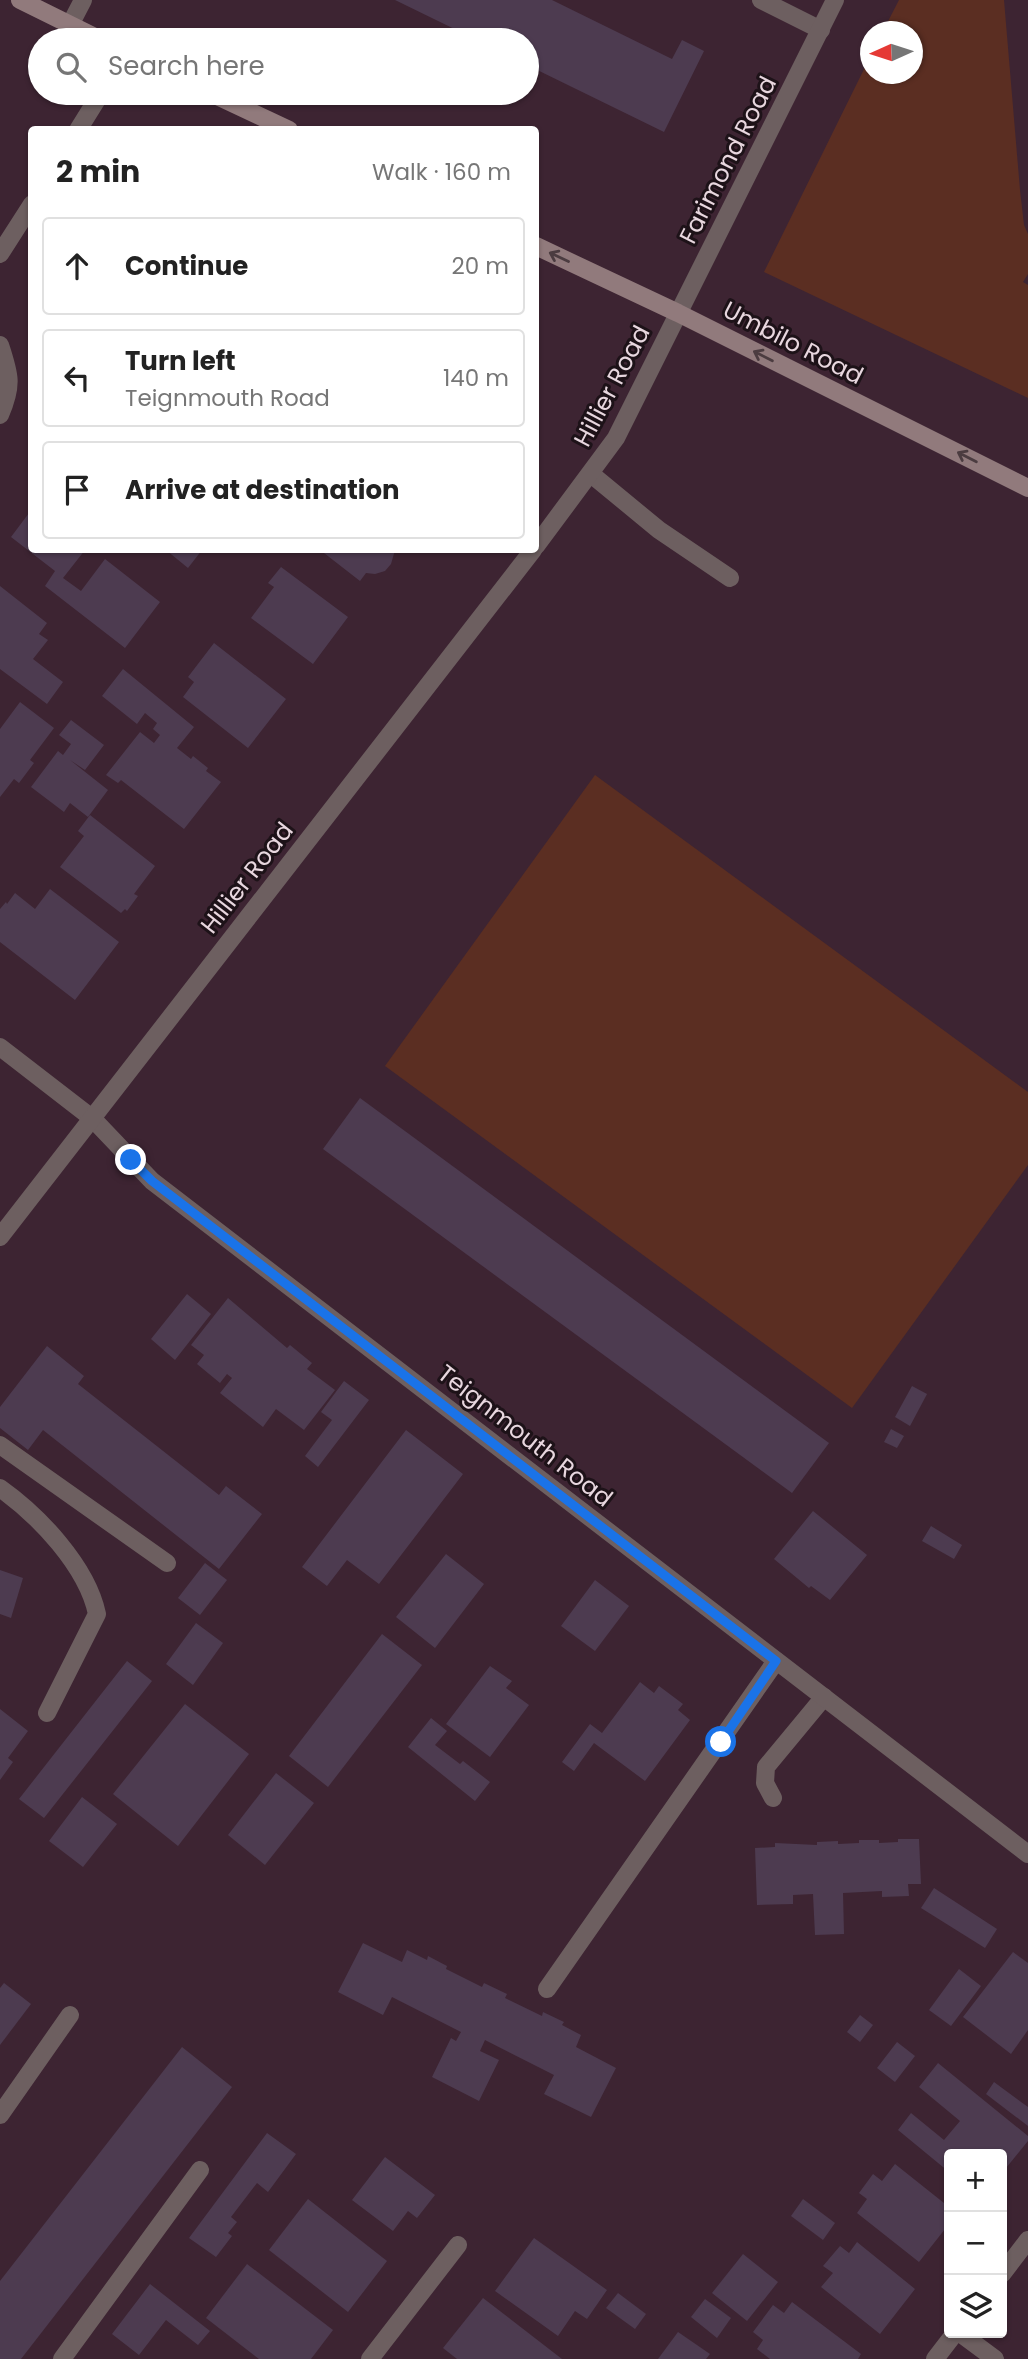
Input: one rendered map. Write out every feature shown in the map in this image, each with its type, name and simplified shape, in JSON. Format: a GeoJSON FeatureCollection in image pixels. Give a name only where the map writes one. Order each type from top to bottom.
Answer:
{"type":"FeatureCollection","features":[{"type":"Feature","properties":{"kind":"main road"},"geometry":{"type":"LineString","coordinates":[[20,0],[76,28]]}},
{"type":"Feature","properties":{"kind":"main road"},"geometry":{"type":"LineString","coordinates":[[236,105],[281,126]]}},
{"type":"Feature","properties":{"kind":"main road","name":"Umbilo Road"},"geometry":{"type":"LineString","coordinates":[[539,247],[678,313],[1028,488]]}},
{"type":"Feature","properties":{"kind":"street"},"geometry":{"type":"LineString","coordinates":[[70,25],[83,0]]}},
{"type":"Feature","properties":{"kind":"street"},"geometry":{"type":"LineString","coordinates":[[761,0],[821,30]]}},
{"type":"Feature","properties":{"kind":"street","name":"Farimond Road"},"geometry":{"type":"LineString","coordinates":[[678,313],[835,0]]}},
{"type":"Feature","properties":{"kind":"street"},"geometry":{"type":"LineString","coordinates":[[80,126],[94,105]]}},
{"type":"Feature","properties":{"kind":"street"},"geometry":{"type":"LineString","coordinates":[[3,242],[28,209]]}},
{"type":"Feature","properties":{"kind":"street","name":"Hillier Road"},"geometry":{"type":"LineString","coordinates":[[539,542],[616,438],[678,313]]}},
{"type":"Feature","properties":{"kind":"street"},"geometry":{"type":"LineString","coordinates":[[0,345],[10,377],[8,397],[0,415]]}},
{"type":"Feature","properties":{"kind":"street"},"geometry":{"type":"LineString","coordinates":[[591,474],[659,530],[730,578]]}},
{"type":"Feature","properties":{"kind":"street","name":"Hillier Road"},"geometry":{"type":"LineString","coordinates":[[0,1237],[530,553]]}},
{"type":"Feature","properties":{"kind":"street","name":"Teignmouth Road"},"geometry":{"type":"LineString","coordinates":[[0,1047],[92,1118],[152,1181],[1028,1854]]}},
{"type":"Feature","properties":{"kind":"street"},"geometry":{"type":"LineString","coordinates":[[0,1445],[167,1563]]}},
{"type":"Feature","properties":{"kind":"street"},"geometry":{"type":"LineString","coordinates":[[0,1488],[27,1507],[78,1568],[94,1601],[97,1614],[47,1713]]}},
{"type":"Feature","properties":{"kind":"street"},"geometry":{"type":"LineString","coordinates":[[547,1989],[776,1661]]}},
{"type":"Feature","properties":{"kind":"street"},"geometry":{"type":"LineString","coordinates":[[773,1798],[765,1783],[766,1767],[824,1697]]}},
{"type":"Feature","properties":{"kind":"street"},"geometry":{"type":"LineString","coordinates":[[0,2115],[70,2015]]}},
{"type":"Feature","properties":{"kind":"street"},"geometry":{"type":"LineString","coordinates":[[62,2359],[200,2170]]}},
{"type":"Feature","properties":{"kind":"street"},"geometry":{"type":"LineString","coordinates":[[1007,2267],[1028,2240]]}},
{"type":"Feature","properties":{"kind":"street"},"geometry":{"type":"LineString","coordinates":[[370,2359],[458,2245]]}},
{"type":"Feature","properties":{"kind":"street"},"geometry":{"type":"LineString","coordinates":[[935,2359],[954,2338]]}},
{"type":"Feature","properties":{"kind":"street"},"geometry":{"type":"LineString","coordinates":[[965,2338],[995,2359]]}},
{"type":"Feature","properties":{"kind":"shaded area"},"geometry":{"type":"Polygon","coordinates":[[[899,0],[1004,0],[1020,190],[1024,225],[1028,234],[1028,274],[1023,282],[1028,285],[1028,398],[764,272],[860,77],[860,84],[923,84],[923,21],[888,21],[899,0]]]}},
{"type":"Feature","properties":{"kind":"shaded area"},"geometry":{"type":"Polygon","coordinates":[[[595,775],[1028,1092],[1028,1165],[852,1408],[385,1066],[595,775]]]}},
{"type":"Feature","properties":{"kind":"building"},"geometry":{"type":"Polygon","coordinates":[[[395,0],[552,0],[672,59],[682,40],[704,51],[664,132],[539,71],[539,28],[452,28],[395,0]]]}},
{"type":"Feature","properties":{"kind":"building"},"geometry":{"type":"Polygon","coordinates":[[[28,514],[28,550],[11,537],[28,514]]]}},
{"type":"Feature","properties":{"kind":"building"},"geometry":{"type":"Polygon","coordinates":[[[32,553],[83,553],[63,578],[81,591],[105,559],[160,602],[125,648],[45,586],[55,571],[32,553]]]}},
{"type":"Feature","properties":{"kind":"building"},"geometry":{"type":"Polygon","coordinates":[[[170,553],[200,553],[188,568],[170,553]]]}},
{"type":"Feature","properties":{"kind":"building"},"geometry":{"type":"Polygon","coordinates":[[[324,553],[394,553],[391,564],[385,571],[366,573],[360,581],[324,553]]]}},
{"type":"Feature","properties":{"kind":"building"},"geometry":{"type":"Polygon","coordinates":[[[281,567],[348,617],[313,664],[251,618],[274,587],[268,583],[281,567]]]}},
{"type":"Feature","properties":{"kind":"building"},"geometry":{"type":"Polygon","coordinates":[[[0,586],[47,623],[39,634],[48,640],[33,659],[63,682],[47,704],[0,669],[0,586]]]}},
{"type":"Feature","properties":{"kind":"building"},"geometry":{"type":"Polygon","coordinates":[[[214,643],[286,699],[248,748],[183,697],[194,682],[188,677],[214,643]]]}},
{"type":"Feature","properties":{"kind":"building"},"geometry":{"type":"Polygon","coordinates":[[[123,669],[194,727],[177,748],[191,759],[193,756],[208,768],[206,771],[221,782],[184,829],[121,780],[118,783],[106,775],[140,732],[154,743],[160,735],[153,729],[157,723],[145,713],[137,724],[102,696],[123,669]]]}},
{"type":"Feature","properties":{"kind":"building"},"geometry":{"type":"Polygon","coordinates":[[[20,702],[54,728],[30,760],[34,763],[19,783],[14,779],[0,797],[0,729],[20,702]]]}},
{"type":"Feature","properties":{"kind":"building"},"geometry":{"type":"Polygon","coordinates":[[[71,720],[104,745],[85,770],[70,760],[108,790],[88,817],[70,803],[64,812],[31,787],[58,751],[63,755],[71,744],[59,735],[71,720]]]}},
{"type":"Feature","properties":{"kind":"building"},"geometry":{"type":"Polygon","coordinates":[[[90,815],[155,866],[134,894],[138,896],[127,911],[125,909],[121,913],[60,867],[84,836],[78,831],[90,815]]]}},
{"type":"Feature","properties":{"kind":"building"},"geometry":{"type":"Polygon","coordinates":[[[50,889],[119,942],[75,1000],[0,942],[0,909],[6,902],[7,904],[15,893],[35,909],[50,889]]]}},
{"type":"Feature","properties":{"kind":"building"},"geometry":{"type":"Polygon","coordinates":[[[360,1098],[829,1443],[792,1493],[323,1149],[360,1098]]]}},
{"type":"Feature","properties":{"kind":"building"},"geometry":{"type":"Polygon","coordinates":[[[187,1294],[211,1314],[175,1360],[151,1339],[187,1294]]]}},
{"type":"Feature","properties":{"kind":"building"},"geometry":{"type":"Polygon","coordinates":[[[228,1298],[287,1348],[290,1345],[312,1363],[307,1369],[335,1390],[304,1430],[276,1409],[263,1427],[220,1393],[232,1378],[227,1374],[220,1383],[197,1364],[204,1355],[191,1345],[228,1298]]]}},
{"type":"Feature","properties":{"kind":"building"},"geometry":{"type":"Polygon","coordinates":[[[47,1346],[84,1376],[78,1384],[219,1495],[226,1486],[262,1514],[219,1569],[43,1430],[28,1450],[0,1428],[0,1407],[47,1346]]]}},
{"type":"Feature","properties":{"kind":"building"},"geometry":{"type":"Polygon","coordinates":[[[344,1381],[369,1400],[318,1467],[305,1456],[332,1420],[321,1412],[344,1381]]]}},
{"type":"Feature","properties":{"kind":"building"},"geometry":{"type":"Polygon","coordinates":[[[912,1386],[927,1394],[910,1426],[895,1417],[912,1386]]]}},
{"type":"Feature","properties":{"kind":"building"},"geometry":{"type":"Polygon","coordinates":[[[891,1429],[904,1436],[897,1448],[884,1442],[891,1429]]]}},
{"type":"Feature","properties":{"kind":"building"},"geometry":{"type":"Polygon","coordinates":[[[406,1430],[463,1474],[379,1584],[347,1560],[327,1586],[302,1567],[406,1430]]]}},
{"type":"Feature","properties":{"kind":"building"},"geometry":{"type":"Polygon","coordinates":[[[813,1511],[867,1555],[830,1600],[811,1586],[809,1588],[774,1559],[813,1511]]]}},
{"type":"Feature","properties":{"kind":"building"},"geometry":{"type":"Polygon","coordinates":[[[931,1526],[962,1545],[954,1559],[922,1541],[931,1526]]]}},
{"type":"Feature","properties":{"kind":"building"},"geometry":{"type":"Polygon","coordinates":[[[446,1554],[484,1584],[435,1648],[396,1617],[446,1554]]]}},
{"type":"Feature","properties":{"kind":"building"},"geometry":{"type":"Polygon","coordinates":[[[205,1563],[227,1580],[200,1615],[178,1598],[205,1563]]]}},
{"type":"Feature","properties":{"kind":"building"},"geometry":{"type":"Polygon","coordinates":[[[0,1570],[23,1578],[11,1618],[0,1614],[0,1570]]]}},
{"type":"Feature","properties":{"kind":"building"},"geometry":{"type":"Polygon","coordinates":[[[595,1580],[629,1606],[595,1651],[561,1626],[595,1580]]]}},
{"type":"Feature","properties":{"kind":"building"},"geometry":{"type":"Polygon","coordinates":[[[196,1623],[223,1643],[193,1685],[166,1664],[196,1623]]]}},
{"type":"Feature","properties":{"kind":"building"},"geometry":{"type":"Polygon","coordinates":[[[382,1634],[422,1665],[328,1787],[289,1756],[382,1634]]]}},
{"type":"Feature","properties":{"kind":"building"},"geometry":{"type":"Polygon","coordinates":[[[127,1661],[152,1681],[44,1818],[19,1799],[127,1661]]]}},
{"type":"Feature","properties":{"kind":"building"},"geometry":{"type":"Polygon","coordinates":[[[490,1666],[512,1681],[506,1688],[529,1705],[490,1757],[446,1724],[490,1666]]]}},
{"type":"Feature","properties":{"kind":"building"},"geometry":{"type":"Polygon","coordinates":[[[640,1682],[654,1693],[659,1686],[683,1704],[678,1710],[690,1720],[645,1781],[594,1743],[574,1771],[562,1762],[590,1724],[602,1733],[640,1682]]]}},
{"type":"Feature","properties":{"kind":"building"},"geometry":{"type":"Polygon","coordinates":[[[185,1704],[249,1754],[178,1846],[113,1794],[185,1704]]]}},
{"type":"Feature","properties":{"kind":"building"},"geometry":{"type":"Polygon","coordinates":[[[0,1709],[28,1731],[8,1758],[13,1762],[0,1780],[0,1709]]]}},
{"type":"Feature","properties":{"kind":"building"},"geometry":{"type":"Polygon","coordinates":[[[431,1718],[447,1731],[435,1745],[460,1764],[463,1761],[490,1782],[475,1801],[408,1747],[431,1718]]]}},
{"type":"Feature","properties":{"kind":"building"},"geometry":{"type":"Polygon","coordinates":[[[276,1773],[314,1803],[265,1865],[228,1835],[276,1773]]]}},
{"type":"Feature","properties":{"kind":"building"},"geometry":{"type":"Polygon","coordinates":[[[82,1797],[117,1824],[83,1867],[49,1841],[82,1797]]]}},
{"type":"Feature","properties":{"kind":"building"},"geometry":{"type":"Polygon","coordinates":[[[898,1839],[919,1839],[921,1884],[908,1884],[909,1896],[882,1897],[882,1891],[843,1893],[844,1934],[815,1935],[813,1894],[793,1895],[793,1904],[757,1905],[755,1848],[775,1847],[775,1843],[817,1845],[817,1842],[838,1841],[838,1844],[879,1840],[879,1843],[898,1842],[898,1839]]]}},
{"type":"Feature","properties":{"kind":"building"},"geometry":{"type":"Polygon","coordinates":[[[934,1888],[997,1929],[985,1948],[921,1908],[934,1888]]]}},
{"type":"Feature","properties":{"kind":"building"},"geometry":{"type":"Polygon","coordinates":[[[363,1943],[402,1962],[407,1950],[427,1960],[428,1956],[447,1966],[446,1969],[482,1987],[484,1983],[507,1994],[505,1998],[542,2016],[543,2012],[564,2022],[562,2025],[581,2035],[576,2047],[616,2068],[591,2117],[544,2094],[554,2075],[485,2040],[480,2051],[499,2060],[479,2101],[432,2077],[451,2038],[456,2041],[461,2032],[392,1997],[383,2015],[338,1992],[363,1943]]]}},
{"type":"Feature","properties":{"kind":"building"},"geometry":{"type":"Polygon","coordinates":[[[1013,1952],[1028,1963],[1028,2030],[1011,2054],[963,2017],[1013,1952]]]}},
{"type":"Feature","properties":{"kind":"building"},"geometry":{"type":"Polygon","coordinates":[[[959,1969],[981,1986],[951,2026],[929,2010],[959,1969]]]}},
{"type":"Feature","properties":{"kind":"building"},"geometry":{"type":"Polygon","coordinates":[[[4,1983],[31,2004],[0,2045],[0,1988],[4,1983]]]}},
{"type":"Feature","properties":{"kind":"building"},"geometry":{"type":"Polygon","coordinates":[[[860,2015],[873,2025],[860,2042],[847,2032],[860,2015]]]}},
{"type":"Feature","properties":{"kind":"building"},"geometry":{"type":"Polygon","coordinates":[[[897,2042],[915,2056],[895,2082],[877,2068],[897,2042]]]}},
{"type":"Feature","properties":{"kind":"building"},"geometry":{"type":"Polygon","coordinates":[[[182,2047],[232,2087],[21,2359],[0,2359],[0,2281],[182,2047]]]}},
{"type":"Feature","properties":{"kind":"building"},"geometry":{"type":"Polygon","coordinates":[[[938,2063],[1028,2136],[1028,2141],[1007,2167],[1007,2149],[944,2149],[944,2168],[898,2130],[911,2113],[944,2140],[960,2121],[919,2087],[938,2063]]]}},
{"type":"Feature","properties":{"kind":"building"},"geometry":{"type":"Polygon","coordinates":[[[994,2082],[1028,2107],[1028,2126],[986,2094],[994,2082]]]}},
{"type":"Feature","properties":{"kind":"building"},"geometry":{"type":"Polygon","coordinates":[[[267,2133],[296,2154],[268,2192],[257,2183],[231,2217],[237,2222],[228,2233],[232,2236],[216,2257],[189,2238],[267,2133]]]}},
{"type":"Feature","properties":{"kind":"building"},"geometry":{"type":"Polygon","coordinates":[[[385,2157],[435,2195],[417,2218],[408,2211],[393,2231],[352,2200],[385,2157]]]}},
{"type":"Feature","properties":{"kind":"building"},"geometry":{"type":"Polygon","coordinates":[[[895,2164],[944,2203],[944,2230],[919,2262],[857,2213],[867,2199],[859,2193],[873,2174],[882,2181],[895,2164]]]}},
{"type":"Feature","properties":{"kind":"building"},"geometry":{"type":"Polygon","coordinates":[[[308,2199],[387,2261],[348,2312],[269,2250],[308,2199]]]}},
{"type":"Feature","properties":{"kind":"building"},"geometry":{"type":"Polygon","coordinates":[[[803,2199],[835,2223],[823,2240],[791,2216],[803,2199]]]}},
{"type":"Feature","properties":{"kind":"building"},"geometry":{"type":"Polygon","coordinates":[[[534,2238],[607,2290],[587,2319],[575,2311],[558,2336],[495,2291],[534,2238]]]}},
{"type":"Feature","properties":{"kind":"building"},"geometry":{"type":"Polygon","coordinates":[[[857,2242],[915,2289],[880,2334],[821,2287],[833,2273],[823,2266],[840,2246],[849,2253],[857,2242]]]}},
{"type":"Feature","properties":{"kind":"building"},"geometry":{"type":"Polygon","coordinates":[[[743,2254],[778,2282],[747,2321],[712,2293],[743,2254]]]}},
{"type":"Feature","properties":{"kind":"building"},"geometry":{"type":"Polygon","coordinates":[[[247,2264],[333,2330],[311,2359],[259,2359],[206,2318],[247,2264]]]}},
{"type":"Feature","properties":{"kind":"building"},"geometry":{"type":"Polygon","coordinates":[[[150,2284],[210,2331],[198,2345],[166,2320],[139,2355],[112,2334],[150,2284]]]}},
{"type":"Feature","properties":{"kind":"building"},"geometry":{"type":"Polygon","coordinates":[[[618,2293],[646,2314],[635,2329],[606,2308],[618,2293]]]}},
{"type":"Feature","properties":{"kind":"building"},"geometry":{"type":"Polygon","coordinates":[[[483,2298],[562,2359],[457,2359],[443,2348],[483,2298]]]}},
{"type":"Feature","properties":{"kind":"building"},"geometry":{"type":"Polygon","coordinates":[[[705,2299],[731,2318],[717,2338],[691,2317],[705,2299]]]}},
{"type":"Feature","properties":{"kind":"building"},"geometry":{"type":"Polygon","coordinates":[[[792,2302],[861,2354],[858,2359],[770,2359],[757,2349],[763,2340],[753,2332],[773,2305],[784,2313],[792,2302]]]}},
{"type":"Feature","properties":{"kind":"building"},"geometry":{"type":"Polygon","coordinates":[[[678,2332],[710,2354],[706,2359],[658,2359],[678,2332]]]}},
{"type":"Feature","properties":{"kind":"route"},"geometry":{"type":"LineString","coordinates":[[131,1160],[152,1181],[776,1661],[721,1742]]}}]}
